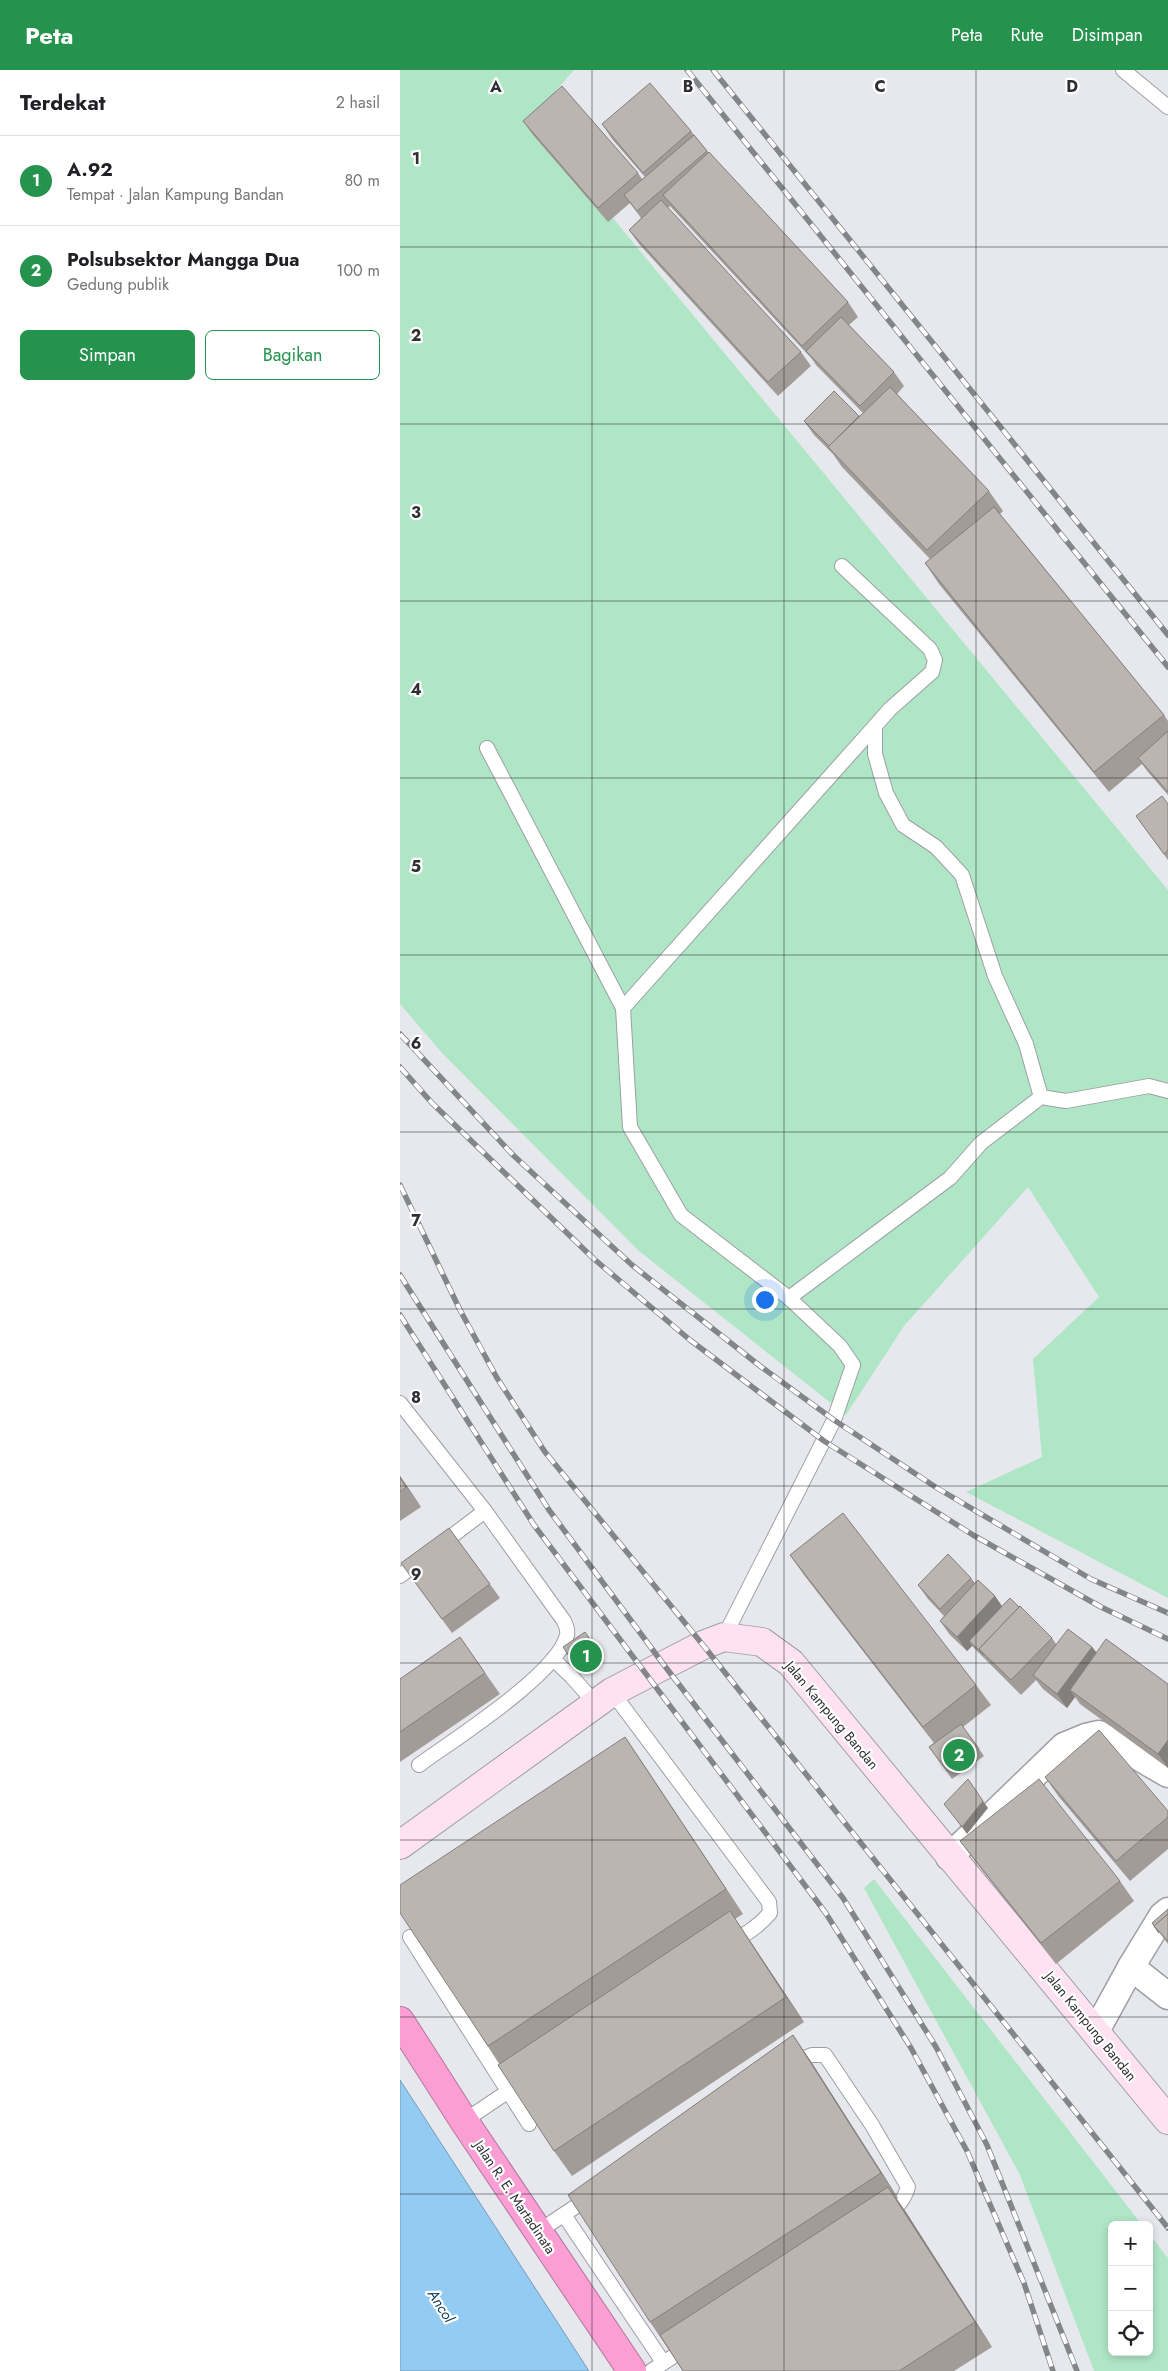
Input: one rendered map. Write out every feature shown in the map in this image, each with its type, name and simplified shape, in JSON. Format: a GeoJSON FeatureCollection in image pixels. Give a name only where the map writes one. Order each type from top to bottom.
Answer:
{"type":"FeatureCollection","features":[{"type":"Feature","properties":{"kind":"highway","name":"Jalan R. E. Martadinata"},"geometry":{"type":"LineString","coordinates":[[400,2021],[464,2121],[632,2371]]}},
{"type":"Feature","properties":{"kind":"street"},"geometry":{"type":"LineString","coordinates":[[400,1845],[603,1698],[664,1664],[724,1637]]}},
{"type":"Feature","properties":{"kind":"street","name":"Jalan Kampung Bandan"},"geometry":{"type":"LineString","coordinates":[[724,1637],[762,1642],[791,1663],[949,1857],[1096,2031],[1168,2120]]}},
{"type":"Feature","properties":{"kind":"street"},"geometry":{"type":"LineString","coordinates":[[949,1857],[1064,1746],[1086,1736],[1099,1734],[1168,1774]]}},
{"type":"Feature","properties":{"kind":"street"},"geometry":{"type":"LineString","coordinates":[[1096,2031],[1131,1967],[1162,1916],[1168,1911]]}},
{"type":"Feature","properties":{"kind":"street"},"geometry":{"type":"LineString","coordinates":[[1131,1967],[1168,1996]]}},
{"type":"Feature","properties":{"kind":"lane"},"geometry":{"type":"LineString","coordinates":[[1122,70],[1168,107]]}},
{"type":"Feature","properties":{"kind":"lane"},"geometry":{"type":"LineString","coordinates":[[623,1008],[890,709],[932,672],[935,660],[930,649],[842,566]]}},
{"type":"Feature","properties":{"kind":"lane"},"geometry":{"type":"LineString","coordinates":[[875,726],[875,754],[886,793],[902,825],[936,847],[962,875],[995,976],[1026,1044],[1041,1097]]}},
{"type":"Feature","properties":{"kind":"lane"},"geometry":{"type":"LineString","coordinates":[[487,748],[623,1008],[630,1127],[681,1215],[789,1298],[840,1346],[853,1365],[831,1427],[724,1637]]}},
{"type":"Feature","properties":{"kind":"lane"},"geometry":{"type":"LineString","coordinates":[[789,1298],[950,1178],[981,1143],[1041,1097],[1066,1101],[1149,1086],[1168,1091]]}},
{"type":"Feature","properties":{"kind":"lane"},"geometry":{"type":"LineString","coordinates":[[400,1403],[485,1511],[564,1620],[567,1636],[553,1659],[527,1686],[419,1765]]}},
{"type":"Feature","properties":{"kind":"lane"},"geometry":{"type":"LineString","coordinates":[[400,1576],[485,1511]]}},
{"type":"Feature","properties":{"kind":"lane"},"geometry":{"type":"LineString","coordinates":[[553,1659],[572,1677],[603,1698],[770,1902],[770,1913],[765,1920],[755,1929],[716,1952]]}},
{"type":"Feature","properties":{"kind":"lane"},"geometry":{"type":"LineString","coordinates":[[410,1937],[507,2092],[530,2124]]}},
{"type":"Feature","properties":{"kind":"lane"},"geometry":{"type":"LineString","coordinates":[[782,2069],[796,2059],[812,2055],[824,2055],[872,2125],[908,2186],[905,2198],[896,2208],[872,2225]]}},
{"type":"Feature","properties":{"kind":"lane"},"geometry":{"type":"LineString","coordinates":[[464,2121],[540,2070]]}},
{"type":"Feature","properties":{"kind":"lane"},"geometry":{"type":"LineString","coordinates":[[543,2238],[564,2215],[605,2188]]}},
{"type":"Feature","properties":{"kind":"lane"},"geometry":{"type":"LineString","coordinates":[[564,2215],[664,2362]]}},
{"type":"Feature","properties":{"kind":"lane"},"geometry":{"type":"LineString","coordinates":[[543,2238],[573,2229]]}},
{"type":"Feature","properties":{"kind":"lane"},"geometry":{"type":"LineString","coordinates":[[651,2371],[698,2340]]}},
{"type":"Feature","properties":{"kind":"green space"},"geometry":{"type":"Polygon","coordinates":[[[400,70],[574,70],[531,119],[1168,890],[1168,1598],[966,1492],[1042,1457],[1033,1359],[1099,1297],[1028,1187],[904,1326],[846,1415],[639,1251],[442,1053],[400,1004],[400,70]]]}},
{"type":"Feature","properties":{"kind":"green space"},"geometry":{"type":"Polygon","coordinates":[[[874,1879],[1139,2221],[1108,2221],[1108,2356],[1153,2356],[1153,2239],[1168,2258],[1168,2371],[1094,2371],[1020,2175],[864,1888],[874,1879]]]}},
{"type":"Feature","properties":{"kind":"water","name":"Ancol"},"geometry":{"type":"Polygon","coordinates":[[[400,2080],[589,2371],[400,2371],[400,2080]]]}},
{"type":"Feature","properties":{"kind":"building"},"geometry":{"type":"Polygon","coordinates":[[[650,83],[691,131],[643,173],[602,124],[650,83]]]}},
{"type":"Feature","properties":{"kind":"building"},"geometry":{"type":"Polygon","coordinates":[[[562,86],[638,173],[598,208],[523,121],[562,86]]]}},
{"type":"Feature","properties":{"kind":"building"},"geometry":{"type":"Polygon","coordinates":[[[694,135],[707,151],[637,211],[624,195],[694,135]]]}},
{"type":"Feature","properties":{"kind":"building"},"geometry":{"type":"Polygon","coordinates":[[[709,152],[848,302],[802,346],[663,195],[709,152]]]}},
{"type":"Feature","properties":{"kind":"building"},"geometry":{"type":"Polygon","coordinates":[[[661,200],[801,352],[768,382],[629,230],[661,200]]]}},
{"type":"Feature","properties":{"kind":"building"},"geometry":{"type":"Polygon","coordinates":[[[841,317],[894,372],[860,406],[806,351],[841,317]]]}},
{"type":"Feature","properties":{"kind":"building"},"geometry":{"type":"Polygon","coordinates":[[[890,387],[989,491],[927,550],[828,447],[890,387]]]}},
{"type":"Feature","properties":{"kind":"building"},"geometry":{"type":"Polygon","coordinates":[[[834,391],[859,416],[829,446],[804,421],[834,391]]]}},
{"type":"Feature","properties":{"kind":"building"},"geometry":{"type":"Polygon","coordinates":[[[994,507],[1164,715],[1094,772],[925,563],[994,507]]]}},
{"type":"Feature","properties":{"kind":"building"},"geometry":{"type":"Polygon","coordinates":[[[1168,731],[1168,792],[1138,758],[1168,731]]]}},
{"type":"Feature","properties":{"kind":"building"},"geometry":{"type":"Polygon","coordinates":[[[1162,796],[1168,804],[1168,850],[1164,854],[1136,816],[1162,796]]]}},
{"type":"Feature","properties":{"kind":"building"},"geometry":{"type":"Polygon","coordinates":[[[400,1478],[406,1487],[400,1492],[400,1478]]]}},
{"type":"Feature","properties":{"kind":"building"},"geometry":{"type":"Polygon","coordinates":[[[843,1513],[976,1685],[923,1727],[790,1555],[843,1513]]]}},
{"type":"Feature","properties":{"kind":"building"},"geometry":{"type":"Polygon","coordinates":[[[449,1528],[490,1584],[442,1619],[401,1563],[449,1528]]]}},
{"type":"Feature","properties":{"kind":"building"},"geometry":{"type":"Polygon","coordinates":[[[948,1554],[971,1578],[940,1609],[918,1585],[948,1554]]]}},
{"type":"Feature","properties":{"kind":"building"},"geometry":{"type":"Polygon","coordinates":[[[978,1580],[995,1596],[957,1637],[940,1621],[978,1580]]]}},
{"type":"Feature","properties":{"kind":"building"},"geometry":{"type":"Polygon","coordinates":[[[1010,1598],[1019,1607],[979,1649],[984,1655],[969,1641],[1010,1598]]]}},
{"type":"Feature","properties":{"kind":"building"},"geometry":{"type":"Polygon","coordinates":[[[1020,1606],[1052,1638],[1011,1680],[979,1649],[1020,1606]]]}},
{"type":"Feature","properties":{"kind":"building"},"geometry":{"type":"Polygon","coordinates":[[[1068,1629],[1092,1647],[1057,1694],[1033,1675],[1068,1629]]]}},
{"type":"Feature","properties":{"kind":"building"},"geometry":{"type":"Polygon","coordinates":[[[585,1632],[598,1651],[576,1667],[563,1647],[585,1632]]]}},
{"type":"Feature","properties":{"kind":"building"},"geometry":{"type":"Polygon","coordinates":[[[460,1637],[485,1673],[400,1732],[400,1679],[460,1637]]]}},
{"type":"Feature","properties":{"kind":"building"},"geometry":{"type":"Polygon","coordinates":[[[1106,1639],[1168,1684],[1168,1740],[1158,1754],[1070,1690],[1106,1639]]]}},
{"type":"Feature","properties":{"kind":"building"},"geometry":{"type":"Polygon","coordinates":[[[961,1724],[979,1749],[947,1771],[929,1747],[961,1724]]]}},
{"type":"Feature","properties":{"kind":"building"},"geometry":{"type":"Polygon","coordinates":[[[1099,1730],[1168,1811],[1168,1817],[1116,1861],[1045,1777],[1099,1730]]]}},
{"type":"Feature","properties":{"kind":"building"},"geometry":{"type":"Polygon","coordinates":[[[625,1737],[726,1889],[488,2046],[400,1913],[400,1885],[625,1737]]]}},
{"type":"Feature","properties":{"kind":"building"},"geometry":{"type":"Polygon","coordinates":[[[968,1779],[983,1801],[962,1827],[944,1804],[968,1779]]]}},
{"type":"Feature","properties":{"kind":"building"},"geometry":{"type":"Polygon","coordinates":[[[1039,1779],[1120,1881],[1041,1943],[960,1841],[1039,1779]]]}},
{"type":"Feature","properties":{"kind":"building"},"geometry":{"type":"Polygon","coordinates":[[[1168,1909],[1168,1914],[1154,1926],[1152,1923],[1168,1909]]]}},
{"type":"Feature","properties":{"kind":"building"},"geometry":{"type":"Polygon","coordinates":[[[730,1911],[786,1997],[554,2151],[498,2065],[730,1911]]]}},
{"type":"Feature","properties":{"kind":"building"},"geometry":{"type":"Polygon","coordinates":[[[1168,1914],[1168,1941],[1154,1926],[1168,1914]]]}},
{"type":"Feature","properties":{"kind":"building"},"geometry":{"type":"Polygon","coordinates":[[[793,2035],[881,2173],[650,2322],[568,2195],[793,2035]]]}},
{"type":"Feature","properties":{"kind":"building"},"geometry":{"type":"Polygon","coordinates":[[[888,2187],[975,2322],[899,2371],[683,2371],[660,2335],[888,2187]]]}},
{"type":"Feature","properties":{"kind":"railway"},"geometry":{"type":"LineString","coordinates":[[687,70],[1168,667]]}},
{"type":"Feature","properties":{"kind":"railway"},"geometry":{"type":"LineString","coordinates":[[713,70],[1168,635]]}},
{"type":"Feature","properties":{"kind":"railway"},"geometry":{"type":"LineString","coordinates":[[400,1034],[513,1155],[632,1265],[760,1366],[834,1420],[937,1488],[1091,1579],[1168,1613]]}},
{"type":"Feature","properties":{"kind":"railway"},"geometry":{"type":"LineString","coordinates":[[400,1067],[432,1103],[594,1259],[690,1340],[824,1441],[973,1535],[1101,1607],[1168,1639]]}},
{"type":"Feature","properties":{"kind":"railway"},"geometry":{"type":"LineString","coordinates":[[400,1185],[460,1310],[497,1378],[545,1452],[703,1645],[1168,2228]]}},
{"type":"Feature","properties":{"kind":"railway"},"geometry":{"type":"LineString","coordinates":[[400,1275],[549,1510],[664,1665],[843,1898],[936,2047],[987,2145],[1077,2371]]}},
{"type":"Feature","properties":{"kind":"railway"},"geometry":{"type":"LineString","coordinates":[[400,1315],[534,1525],[825,1912],[911,2048],[967,2151],[1024,2283],[1053,2371]]}},
{"type":"Feature","properties":{"kind":"place","name":"A.92"},"geometry":{"type":"Point","coordinates":[586,1656]}},
{"type":"Feature","properties":{"kind":"place","name":"Polsubsektor Mangga Dua"},"geometry":{"type":"Point","coordinates":[959,1755]}}]}
